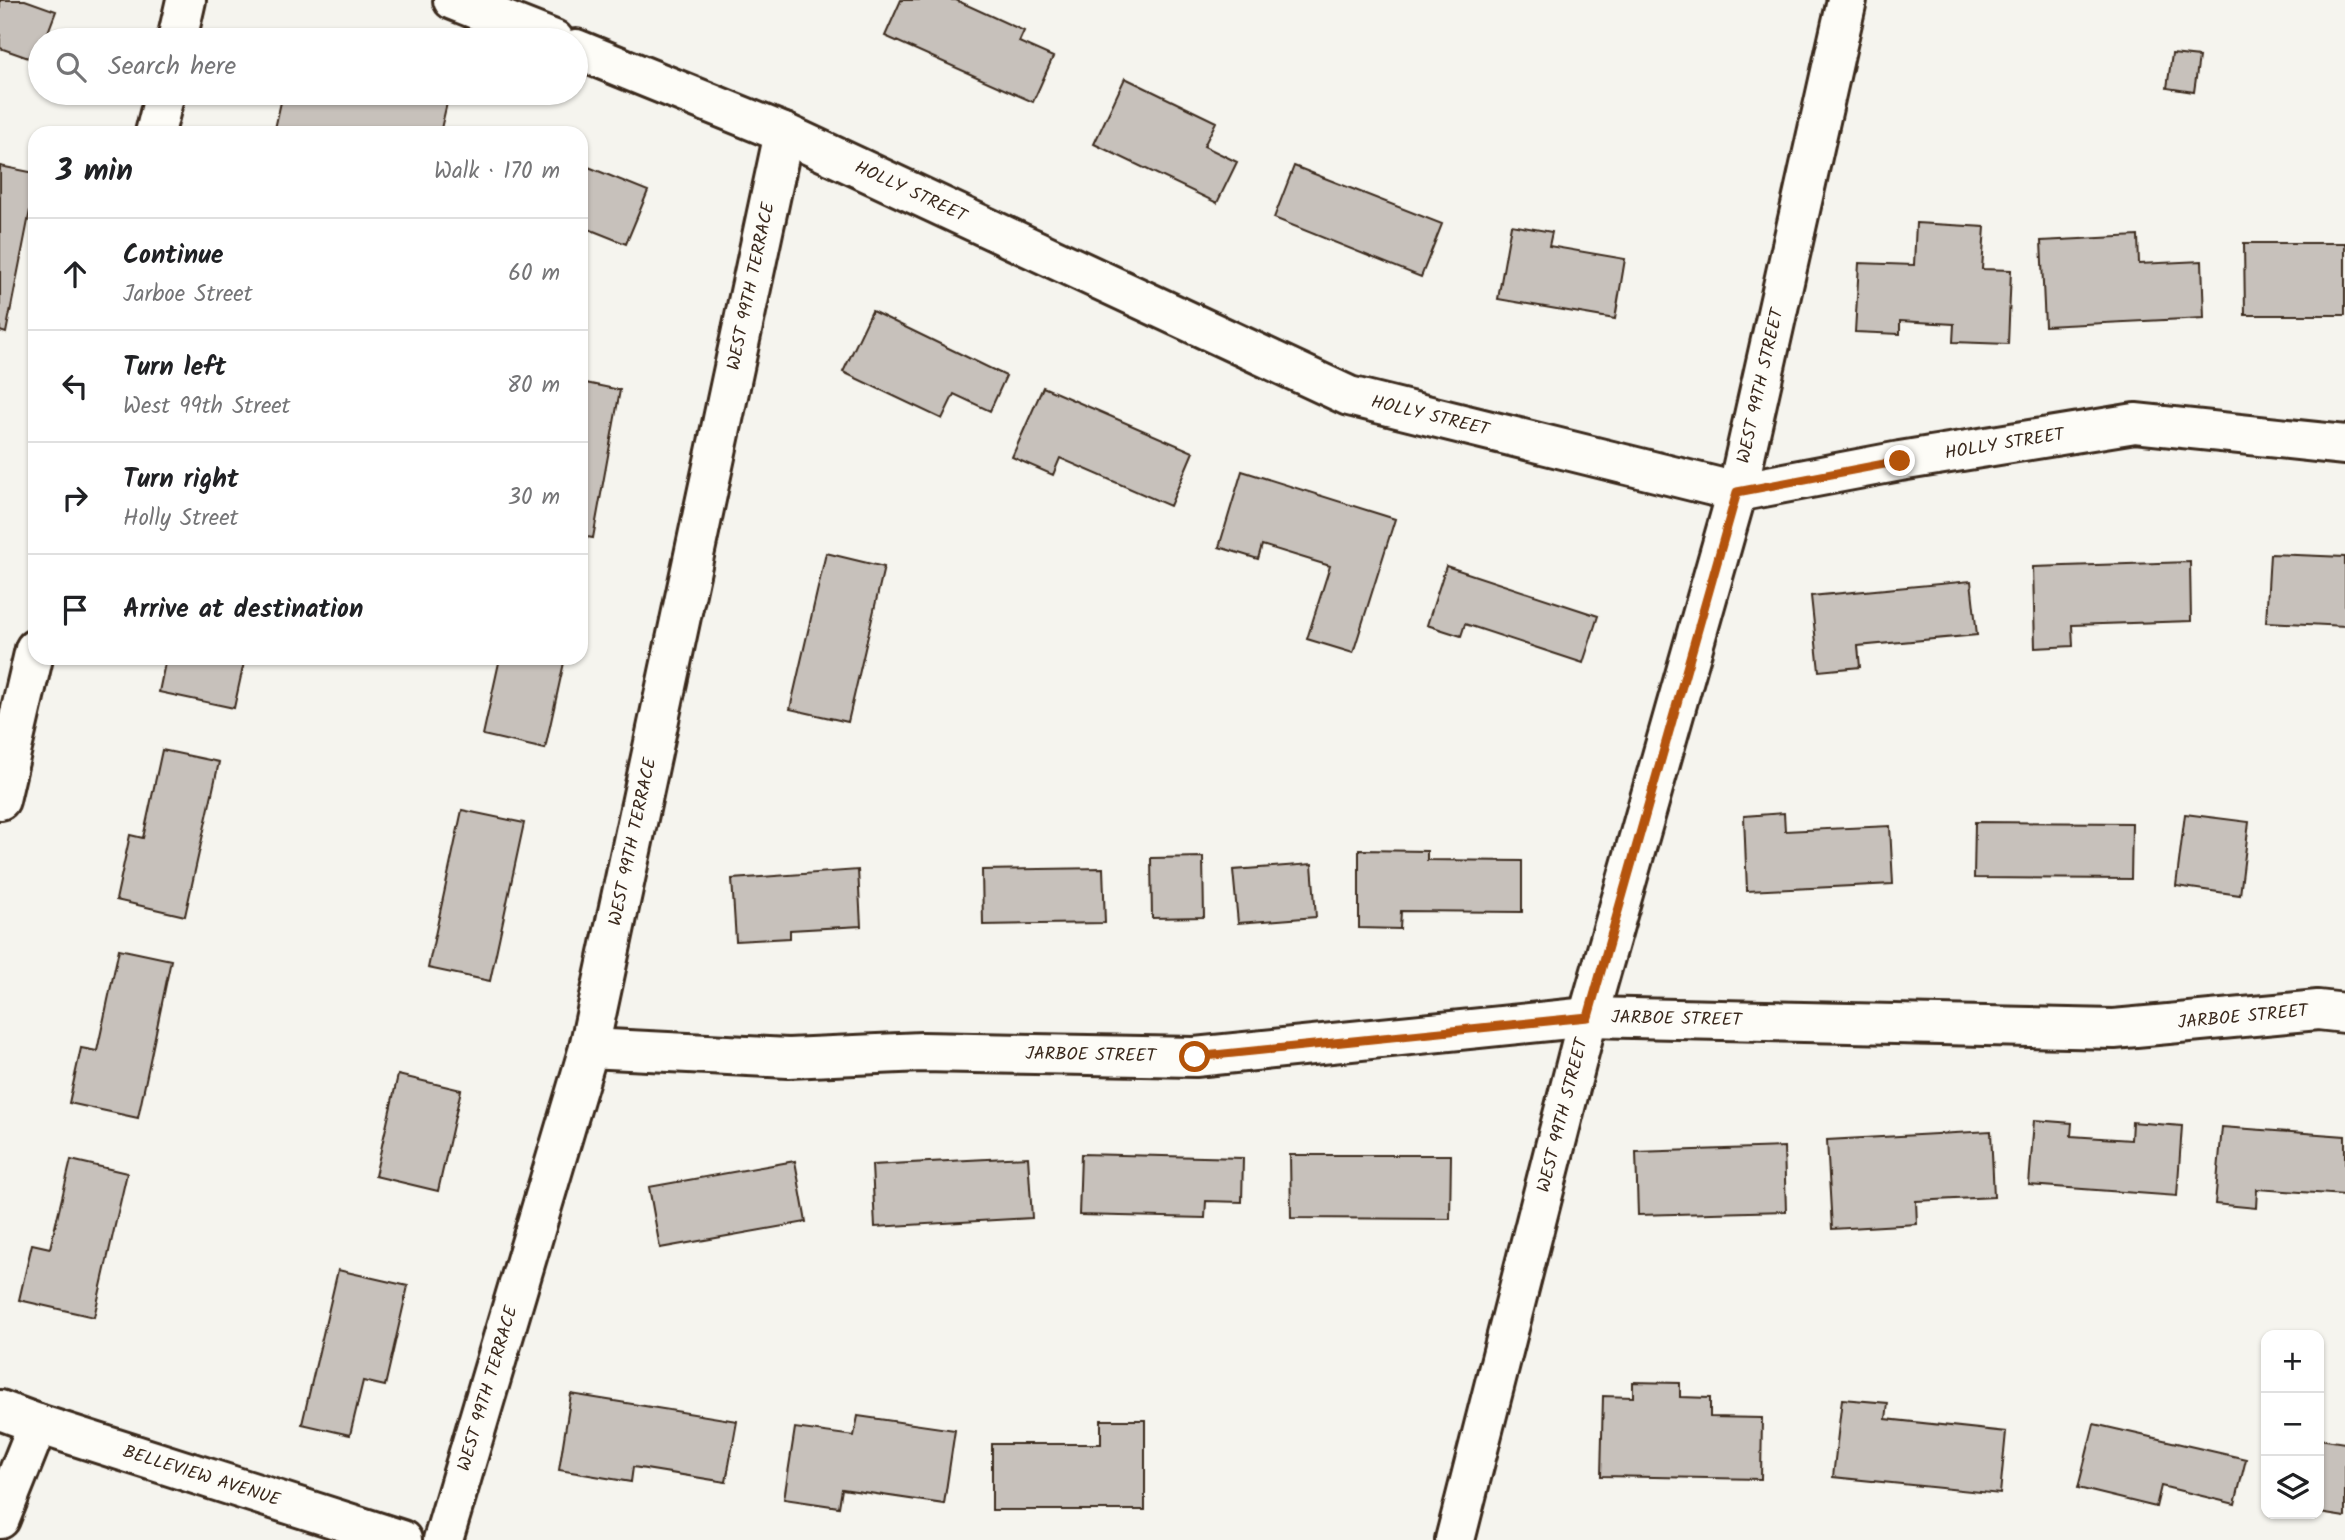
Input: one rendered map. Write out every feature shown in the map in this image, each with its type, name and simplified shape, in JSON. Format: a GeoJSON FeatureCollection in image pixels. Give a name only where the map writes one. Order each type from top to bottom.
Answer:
{"type":"FeatureCollection","features":[{"type":"Feature","properties":{"kind":"street"},"geometry":{"type":"LineString","coordinates":[[180,28],[186,0]]}},
{"type":"Feature","properties":{"kind":"street"},"geometry":{"type":"LineString","coordinates":[[453,0],[524,28]]}},
{"type":"Feature","properties":{"kind":"street","name":"WEST 99TH STREET"},"geometry":{"type":"LineString","coordinates":[[1455,1540],[1588,1017],[1737,492],[1847,0]]}},
{"type":"Feature","properties":{"kind":"street","name":"HOLLY STREET"},"geometry":{"type":"LineString","coordinates":[[588,54],[784,133],[1349,396],[1737,492],[1900,461],[2135,423],[2345,445]]}},
{"type":"Feature","properties":{"kind":"street"},"geometry":{"type":"LineString","coordinates":[[157,126],[162,105]]}},
{"type":"Feature","properties":{"kind":"street","name":"WEST 99TH TERRACE"},"geometry":{"type":"LineString","coordinates":[[443,1540],[589,1048],[784,133]]}},
{"type":"Feature","properties":{"kind":"street"},"geometry":{"type":"LineString","coordinates":[[0,800],[31,665]]}},
{"type":"Feature","properties":{"kind":"street","name":"JARBOE STREET"},"geometry":{"type":"LineString","coordinates":[[589,1048],[788,1058],[922,1052],[1195,1057],[1588,1017],[2114,1029],[2318,1010],[2345,1013]]}},
{"type":"Feature","properties":{"kind":"street","name":"BELLEVIEW AVENUE"},"geometry":{"type":"LineString","coordinates":[[0,1410],[401,1540]]}},
{"type":"Feature","properties":{"kind":"street"},"geometry":{"type":"LineString","coordinates":[[0,1519],[38,1424]]}},
{"type":"Feature","properties":{"kind":"building"},"geometry":{"type":"Polygon","coordinates":[[[0,0],[25,0],[56,11],[50,28],[28,28],[28,58],[0,48],[0,0]]]}},
{"type":"Feature","properties":{"kind":"building"},"geometry":{"type":"Polygon","coordinates":[[[901,0],[956,0],[1024,31],[1019,42],[1053,57],[1033,102],[885,36],[901,0]]]}},
{"type":"Feature","properties":{"kind":"building"},"geometry":{"type":"Polygon","coordinates":[[[2172,54],[2199,57],[2194,92],[2167,88],[2172,54]]]}},
{"type":"Feature","properties":{"kind":"building"},"geometry":{"type":"Polygon","coordinates":[[[1125,78],[1216,122],[1204,146],[1237,162],[1217,203],[1094,144],[1125,78]]]}},
{"type":"Feature","properties":{"kind":"building"},"geometry":{"type":"Polygon","coordinates":[[[280,105],[447,105],[442,126],[276,126],[280,105]]]}},
{"type":"Feature","properties":{"kind":"building"},"geometry":{"type":"Polygon","coordinates":[[[0,166],[28,172],[28,221],[6,333],[0,331],[0,166]]]}},
{"type":"Feature","properties":{"kind":"building"},"geometry":{"type":"Polygon","coordinates":[[[1294,166],[1442,224],[1421,277],[1274,218],[1294,166]]]}},
{"type":"Feature","properties":{"kind":"building"},"geometry":{"type":"Polygon","coordinates":[[[588,167],[648,191],[626,244],[588,229],[588,167]]]}},
{"type":"Feature","properties":{"kind":"building"},"geometry":{"type":"Polygon","coordinates":[[[1916,223],[1985,227],[1982,269],[2011,270],[2008,344],[1953,342],[1954,324],[1900,321],[1900,334],[1855,332],[1859,263],[1914,265],[1916,223]]]}},
{"type":"Feature","properties":{"kind":"building"},"geometry":{"type":"Polygon","coordinates":[[[1511,225],[1552,232],[1549,246],[1625,259],[1615,319],[1498,299],[1511,225]]]}},
{"type":"Feature","properties":{"kind":"building"},"geometry":{"type":"Polygon","coordinates":[[[2138,236],[2139,264],[2202,261],[2204,318],[2045,326],[2041,241],[2138,236]]]}},
{"type":"Feature","properties":{"kind":"building"},"geometry":{"type":"Polygon","coordinates":[[[2244,243],[2345,243],[2345,315],[2245,315],[2244,243]]]}},
{"type":"Feature","properties":{"kind":"building"},"geometry":{"type":"Polygon","coordinates":[[[872,311],[1006,376],[990,411],[954,394],[942,419],[843,372],[872,311]]]}},
{"type":"Feature","properties":{"kind":"building"},"geometry":{"type":"Polygon","coordinates":[[[588,383],[620,390],[593,538],[588,537],[588,383]]]}},
{"type":"Feature","properties":{"kind":"building"},"geometry":{"type":"Polygon","coordinates":[[[1043,387],[1193,452],[1170,506],[1060,458],[1053,475],[1012,457],[1043,387]]]}},
{"type":"Feature","properties":{"kind":"building"},"geometry":{"type":"Polygon","coordinates":[[[1242,471],[1395,519],[1353,653],[1307,639],[1330,566],[1262,545],[1258,559],[1219,547],[1242,471]]]}},
{"type":"Feature","properties":{"kind":"building"},"geometry":{"type":"Polygon","coordinates":[[[826,553],[884,567],[848,722],[790,709],[826,553]]]}},
{"type":"Feature","properties":{"kind":"building"},"geometry":{"type":"Polygon","coordinates":[[[2270,554],[2345,557],[2345,626],[2266,622],[2270,554]]]}},
{"type":"Feature","properties":{"kind":"building"},"geometry":{"type":"Polygon","coordinates":[[[2190,562],[2191,621],[2072,625],[2073,646],[2035,648],[2033,567],[2190,562]]]}},
{"type":"Feature","properties":{"kind":"building"},"geometry":{"type":"Polygon","coordinates":[[[1446,566],[1598,616],[1583,663],[1465,624],[1461,636],[1427,625],[1446,566]]]}},
{"type":"Feature","properties":{"kind":"building"},"geometry":{"type":"Polygon","coordinates":[[[1971,581],[1977,635],[1858,646],[1860,667],[1819,671],[1811,596],[1971,581]]]}},
{"type":"Feature","properties":{"kind":"building"},"geometry":{"type":"Polygon","coordinates":[[[165,665],[243,665],[234,708],[159,692],[165,665]]]}},
{"type":"Feature","properties":{"kind":"building"},"geometry":{"type":"Polygon","coordinates":[[[498,665],[563,665],[545,749],[483,735],[498,665]]]}},
{"type":"Feature","properties":{"kind":"building"},"geometry":{"type":"Polygon","coordinates":[[[162,750],[219,762],[185,916],[116,900],[130,835],[143,838],[162,750]]]}},
{"type":"Feature","properties":{"kind":"building"},"geometry":{"type":"Polygon","coordinates":[[[462,810],[524,823],[490,981],[428,968],[462,810]]]}},
{"type":"Feature","properties":{"kind":"building"},"geometry":{"type":"Polygon","coordinates":[[[1784,813],[1785,831],[1890,826],[1893,884],[1747,891],[1744,816],[1784,813]]]}},
{"type":"Feature","properties":{"kind":"building"},"geometry":{"type":"Polygon","coordinates":[[[2185,814],[2249,822],[2240,895],[2176,886],[2185,814]]]}},
{"type":"Feature","properties":{"kind":"building"},"geometry":{"type":"Polygon","coordinates":[[[1975,822],[2132,823],[2131,879],[1974,878],[1975,822]]]}},
{"type":"Feature","properties":{"kind":"building"},"geometry":{"type":"Polygon","coordinates":[[[1359,850],[1427,851],[1427,860],[1522,861],[1522,912],[1401,911],[1400,929],[1359,928],[1359,850]]]}},
{"type":"Feature","properties":{"kind":"building"},"geometry":{"type":"Polygon","coordinates":[[[1203,857],[1204,917],[1152,918],[1151,858],[1203,857]]]}},
{"type":"Feature","properties":{"kind":"building"},"geometry":{"type":"Polygon","coordinates":[[[1312,864],[1316,917],[1238,923],[1233,870],[1312,864]]]}},
{"type":"Feature","properties":{"kind":"building"},"geometry":{"type":"Polygon","coordinates":[[[1103,868],[1105,923],[983,925],[982,870],[1103,868]]]}},
{"type":"Feature","properties":{"kind":"building"},"geometry":{"type":"Polygon","coordinates":[[[858,870],[861,926],[790,930],[790,938],[736,941],[732,879],[858,870]]]}},
{"type":"Feature","properties":{"kind":"building"},"geometry":{"type":"Polygon","coordinates":[[[119,949],[171,960],[138,1118],[69,1103],[81,1048],[97,1051],[119,949]]]}},
{"type":"Feature","properties":{"kind":"building"},"geometry":{"type":"Polygon","coordinates":[[[398,1075],[461,1090],[438,1191],[375,1176],[398,1075]]]}},
{"type":"Feature","properties":{"kind":"building"},"geometry":{"type":"Polygon","coordinates":[[[2034,1120],[2072,1123],[2071,1136],[2131,1140],[2132,1122],[2182,1126],[2177,1196],[2029,1185],[2034,1120]]]}},
{"type":"Feature","properties":{"kind":"building"},"geometry":{"type":"Polygon","coordinates":[[[2222,1127],[2345,1136],[2345,1195],[2257,1189],[2256,1208],[2215,1204],[2222,1127]]]}},
{"type":"Feature","properties":{"kind":"building"},"geometry":{"type":"Polygon","coordinates":[[[1991,1131],[1994,1197],[1916,1201],[1917,1224],[1832,1229],[1827,1140],[1991,1131]]]}},
{"type":"Feature","properties":{"kind":"building"},"geometry":{"type":"Polygon","coordinates":[[[1784,1147],[1786,1211],[1638,1215],[1636,1152],[1784,1147]]]}},
{"type":"Feature","properties":{"kind":"building"},"geometry":{"type":"Polygon","coordinates":[[[1081,1154],[1243,1158],[1242,1202],[1206,1201],[1205,1218],[1079,1215],[1081,1154]]]}},
{"type":"Feature","properties":{"kind":"building"},"geometry":{"type":"Polygon","coordinates":[[[1290,1155],[1451,1155],[1450,1219],[1291,1218],[1290,1155]]]}},
{"type":"Feature","properties":{"kind":"building"},"geometry":{"type":"Polygon","coordinates":[[[1028,1157],[1032,1218],[875,1227],[872,1165],[1028,1157]]]}},
{"type":"Feature","properties":{"kind":"building"},"geometry":{"type":"Polygon","coordinates":[[[71,1160],[127,1173],[94,1317],[19,1300],[32,1244],[50,1248],[71,1160]]]}},
{"type":"Feature","properties":{"kind":"building"},"geometry":{"type":"Polygon","coordinates":[[[795,1161],[806,1222],[660,1248],[649,1187],[795,1161]]]}},
{"type":"Feature","properties":{"kind":"building"},"geometry":{"type":"Polygon","coordinates":[[[338,1270],[408,1286],[385,1386],[363,1381],[350,1435],[302,1424],[338,1270]]]}},
{"type":"Feature","properties":{"kind":"building"},"geometry":{"type":"Polygon","coordinates":[[[1633,1382],[1680,1383],[1680,1397],[1710,1398],[1710,1417],[1762,1418],[1761,1479],[1601,1476],[1603,1396],[1633,1397],[1633,1382]]]}},
{"type":"Feature","properties":{"kind":"building"},"geometry":{"type":"Polygon","coordinates":[[[571,1394],[737,1421],[726,1482],[633,1467],[631,1482],[559,1470],[571,1394]]]}},
{"type":"Feature","properties":{"kind":"building"},"geometry":{"type":"Polygon","coordinates":[[[1842,1399],[1888,1403],[1886,1419],[2006,1432],[2000,1494],[1833,1477],[1842,1399]]]}},
{"type":"Feature","properties":{"kind":"building"},"geometry":{"type":"Polygon","coordinates":[[[858,1416],[955,1430],[944,1504],[842,1489],[839,1507],[784,1499],[795,1428],[854,1436],[858,1416]]]}},
{"type":"Feature","properties":{"kind":"building"},"geometry":{"type":"Polygon","coordinates":[[[1101,1420],[1145,1420],[1145,1510],[992,1510],[992,1444],[1101,1444],[1101,1420]]]}},
{"type":"Feature","properties":{"kind":"building"},"geometry":{"type":"Polygon","coordinates":[[[2094,1424],[2246,1459],[2235,1504],[2161,1486],[2156,1507],[2078,1488],[2094,1424]]]}},
{"type":"Feature","properties":{"kind":"building"},"geometry":{"type":"Polygon","coordinates":[[[2324,1440],[2345,1443],[2345,1517],[2324,1514],[2324,1440]]]}},
{"type":"Feature","properties":{"kind":"route"},"geometry":{"type":"LineString","coordinates":[[1195,1057],[1588,1017],[1737,492],[1900,461]]}}]}
